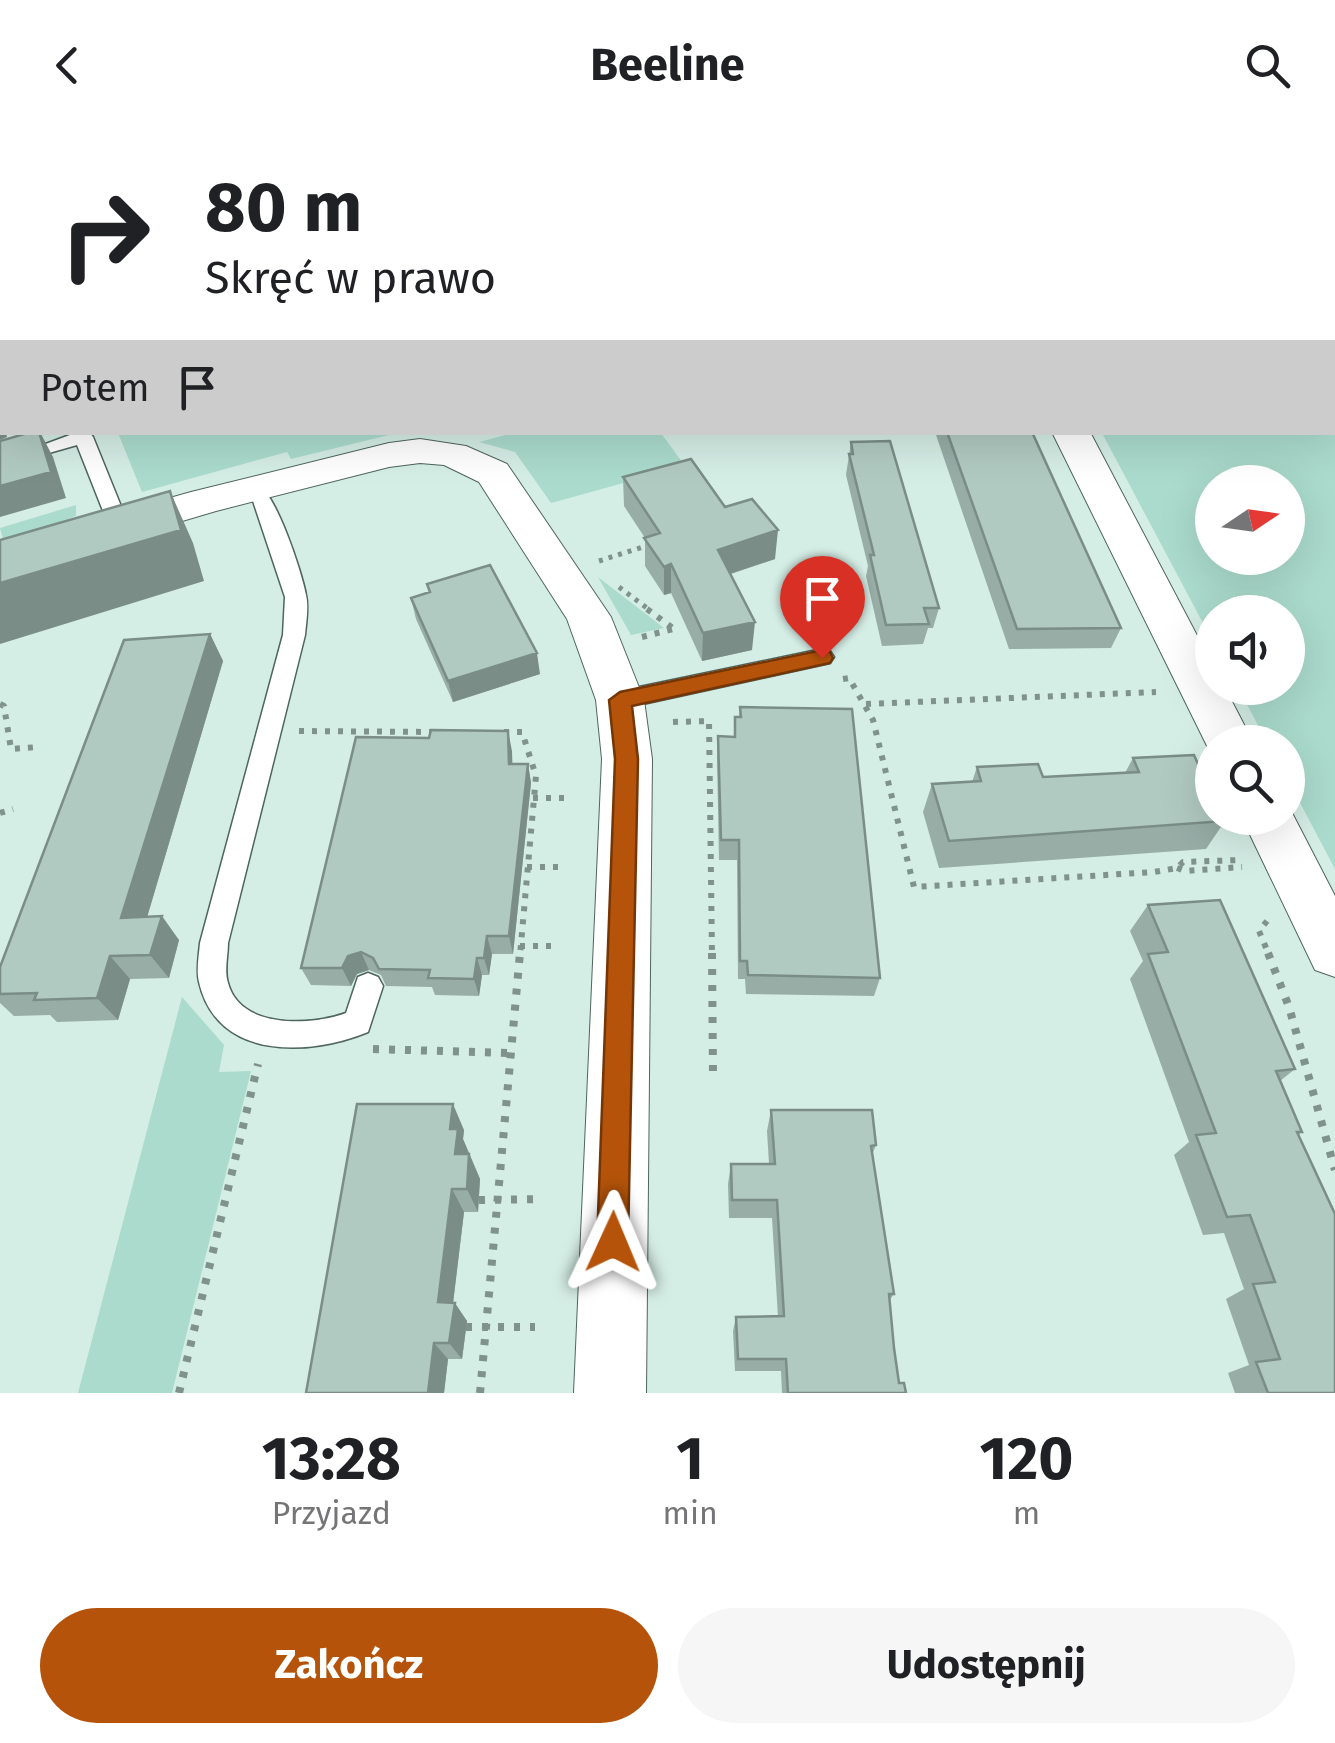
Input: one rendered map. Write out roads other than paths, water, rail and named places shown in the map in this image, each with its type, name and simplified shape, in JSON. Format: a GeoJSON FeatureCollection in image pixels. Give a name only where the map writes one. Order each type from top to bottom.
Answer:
{"type":"FeatureCollection","features":[{"type":"Feature","properties":{"kind":"street"},"geometry":{"type":"LineString","coordinates":[[1072,435],[1220,725]]}},
{"type":"Feature","properties":{"kind":"street"},"geometry":{"type":"LineString","coordinates":[[0,562],[255,488],[389,454],[456,444],[493,473],[589,617],[620,700],[627,759],[610,1393]]}},
{"type":"Feature","properties":{"kind":"street"},"geometry":{"type":"LineString","coordinates":[[1252,849],[1335,952]]}},
{"type":"Feature","properties":{"kind":"lane"},"geometry":{"type":"LineString","coordinates":[[16,445],[52,435]]}},
{"type":"Feature","properties":{"kind":"lane"},"geometry":{"type":"LineString","coordinates":[[42,448],[83,437],[119,526]]}},
{"type":"Feature","properties":{"kind":"lane"},"geometry":{"type":"LineString","coordinates":[[255,488],[263,500],[296,596],[294,636],[214,943],[213,983],[228,1010],[265,1035],[334,1035],[358,1022],[368,986]]}},
{"type":"Feature","properties":{"kind":"lane"},"geometry":{"type":"LineString","coordinates":[[620,700],[822,658]]}}]}
